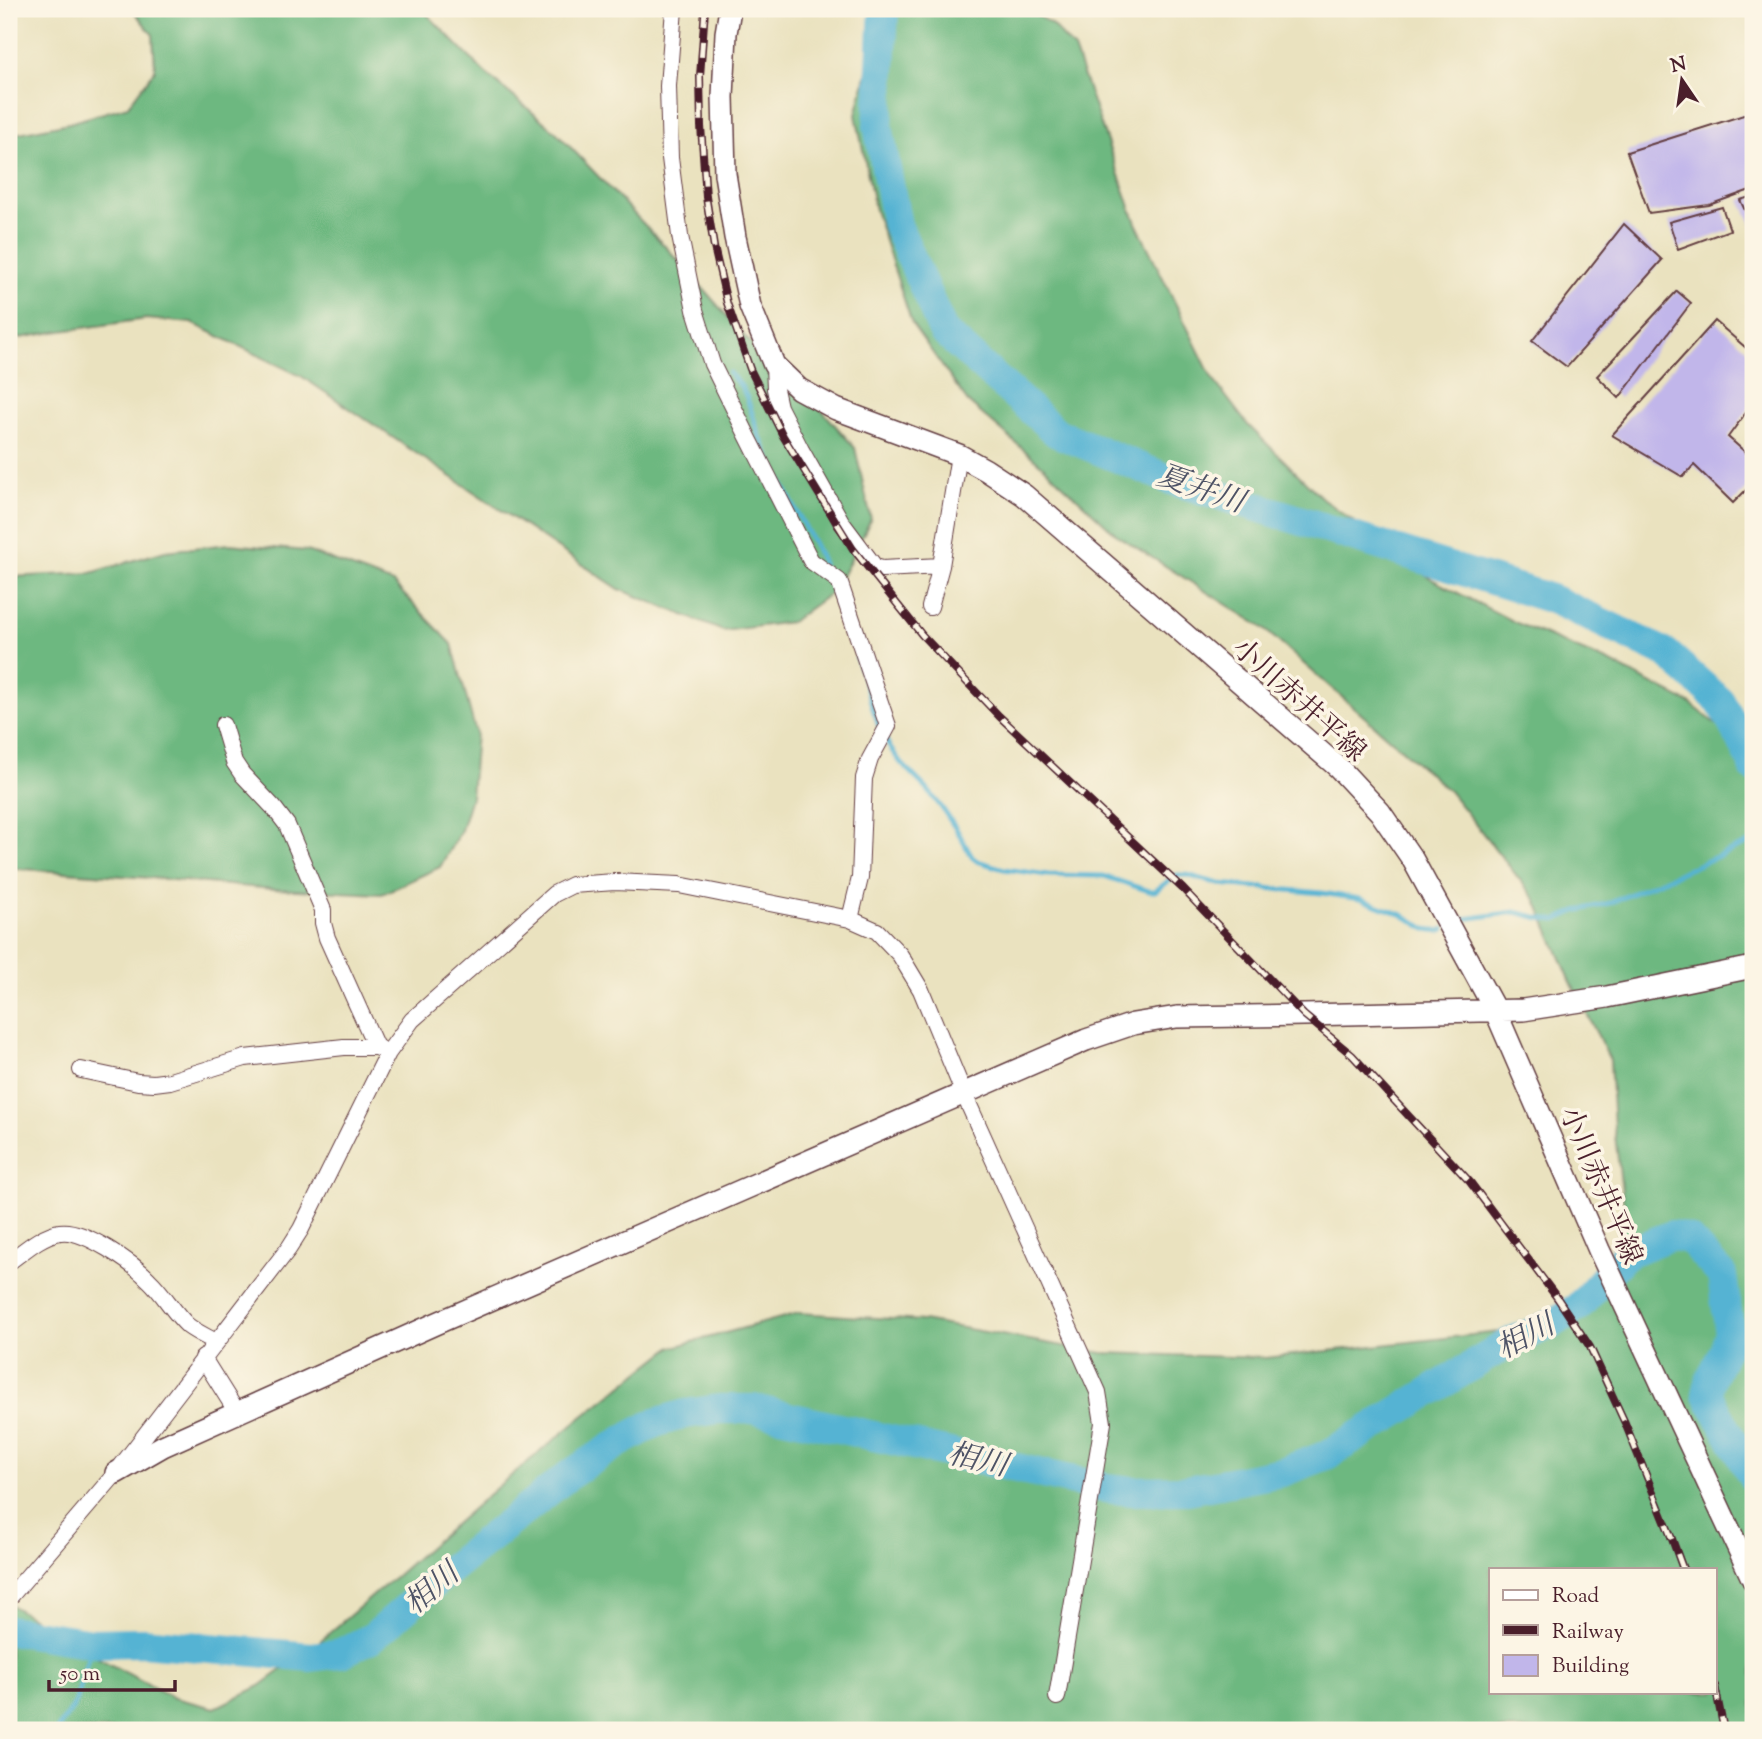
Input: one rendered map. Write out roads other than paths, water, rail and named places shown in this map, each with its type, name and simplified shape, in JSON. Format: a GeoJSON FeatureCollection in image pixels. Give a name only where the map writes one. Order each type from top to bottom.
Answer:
{"type":"FeatureCollection","features":[{"type":"Feature","properties":{"kind":"main road","name":"小川赤井平線"},"geometry":{"type":"LineString","coordinates":[[730,9],[723,97],[725,174],[750,306],[774,365],[799,389],[836,408],[959,456],[1024,495],[1339,768],[1380,812],[1413,860],[1495,1010],[1599,1250],[1753,1580]]}},
{"type":"Feature","properties":{"kind":"main road"},"geometry":{"type":"LineString","coordinates":[[116,1473],[163,1447],[447,1319],[1086,1040],[1133,1024],[1177,1017],[1523,1010],[1713,977],[1753,967]]}},
{"type":"Feature","properties":{"kind":"street"},"geometry":{"type":"LineString","coordinates":[[674,9],[668,86],[670,158],[680,236],[695,310],[712,363],[811,561],[839,581],[888,726],[870,759],[864,778],[860,878],[850,919]]}},
{"type":"Feature","properties":{"kind":"street"},"geometry":{"type":"LineString","coordinates":[[774,365],[779,407],[842,523],[875,567],[882,569],[942,566]]}},
{"type":"Feature","properties":{"kind":"street"},"geometry":{"type":"LineString","coordinates":[[930,607],[942,566],[959,456]]}},
{"type":"Feature","properties":{"kind":"street"},"geometry":{"type":"LineString","coordinates":[[223,725],[234,762],[286,825],[323,910],[327,938],[382,1050]]}},
{"type":"Feature","properties":{"kind":"street"},"geometry":{"type":"LineString","coordinates":[[9,1598],[116,1473],[289,1248],[301,1229],[382,1050],[433,1000],[554,894],[572,886],[615,882],[679,885],[850,919],[877,932],[900,955],[921,990],[964,1094],[1098,1392],[1102,1423],[1057,1697]]}},
{"type":"Feature","properties":{"kind":"street"},"geometry":{"type":"LineString","coordinates":[[81,1070],[154,1083],[170,1081],[245,1058],[344,1047],[382,1050]]}},
{"type":"Feature","properties":{"kind":"street"},"geometry":{"type":"LineString","coordinates":[[9,1262],[47,1236],[63,1231],[81,1235],[132,1265],[159,1290],[176,1314],[191,1328],[216,1342]]}},
{"type":"Feature","properties":{"kind":"street"},"geometry":{"type":"LineString","coordinates":[[203,1358],[239,1414]]}},
{"type":"Feature","properties":{"kind":"waterway","name":"夏井川"},"geometry":{"type":"LineString","coordinates":[[884,9],[878,126],[897,225],[943,331],[1057,433],[1171,480],[1552,599],[1666,653],[1720,701],[1751,758],[1753,767]]}},
{"type":"Feature","properties":{"kind":"waterway"},"geometry":{"type":"LineString","coordinates":[[729,373],[741,386],[747,398],[775,471],[823,564]]}},
{"type":"Feature","properties":{"kind":"waterway"},"geometry":{"type":"LineString","coordinates":[[829,579],[839,606]]}},
{"type":"Feature","properties":{"kind":"waterway"},"geometry":{"type":"LineString","coordinates":[[857,658],[878,724],[890,748],[942,808],[977,861],[1004,869],[1048,875],[1104,876],[1149,891],[1155,891],[1177,875],[1187,875],[1219,884],[1322,893],[1360,899],[1403,915],[1426,929],[1444,929]]}},
{"type":"Feature","properties":{"kind":"waterway"},"geometry":{"type":"LineString","coordinates":[[1453,925],[1464,919],[1515,912],[1556,920],[1576,911],[1610,903],[1753,841]]}},
{"type":"Feature","properties":{"kind":"waterway","name":"相川"},"geometry":{"type":"LineString","coordinates":[[9,1630],[92,1643],[142,1642],[311,1657],[341,1653],[373,1637],[448,1571],[569,1475],[620,1442],[655,1423],[685,1414],[719,1409],[753,1409],[1106,1488],[1132,1491],[1188,1490],[1282,1472],[1327,1455],[1512,1341],[1552,1324],[1578,1307],[1627,1253],[1672,1235],[1690,1240],[1722,1275],[1730,1333],[1707,1394],[1753,1477]]}},
{"type":"Feature","properties":{"kind":"waterway"},"geometry":{"type":"LineString","coordinates":[[57,1730],[75,1704],[92,1643]]}},
{"type":"Feature","properties":{"kind":"railway"},"geometry":{"type":"LineString","coordinates":[[705,9],[700,76],[706,197],[727,303],[750,369],[783,436],[853,549],[922,635],[999,716],[1183,889],[1304,1015],[1352,1055],[1470,1182],[1558,1299],[1590,1347],[1625,1423],[1683,1568]]}},
{"type":"Feature","properties":{"kind":"railway"},"geometry":{"type":"LineString","coordinates":[[1716,1691],[1724,1730]]}}]}
